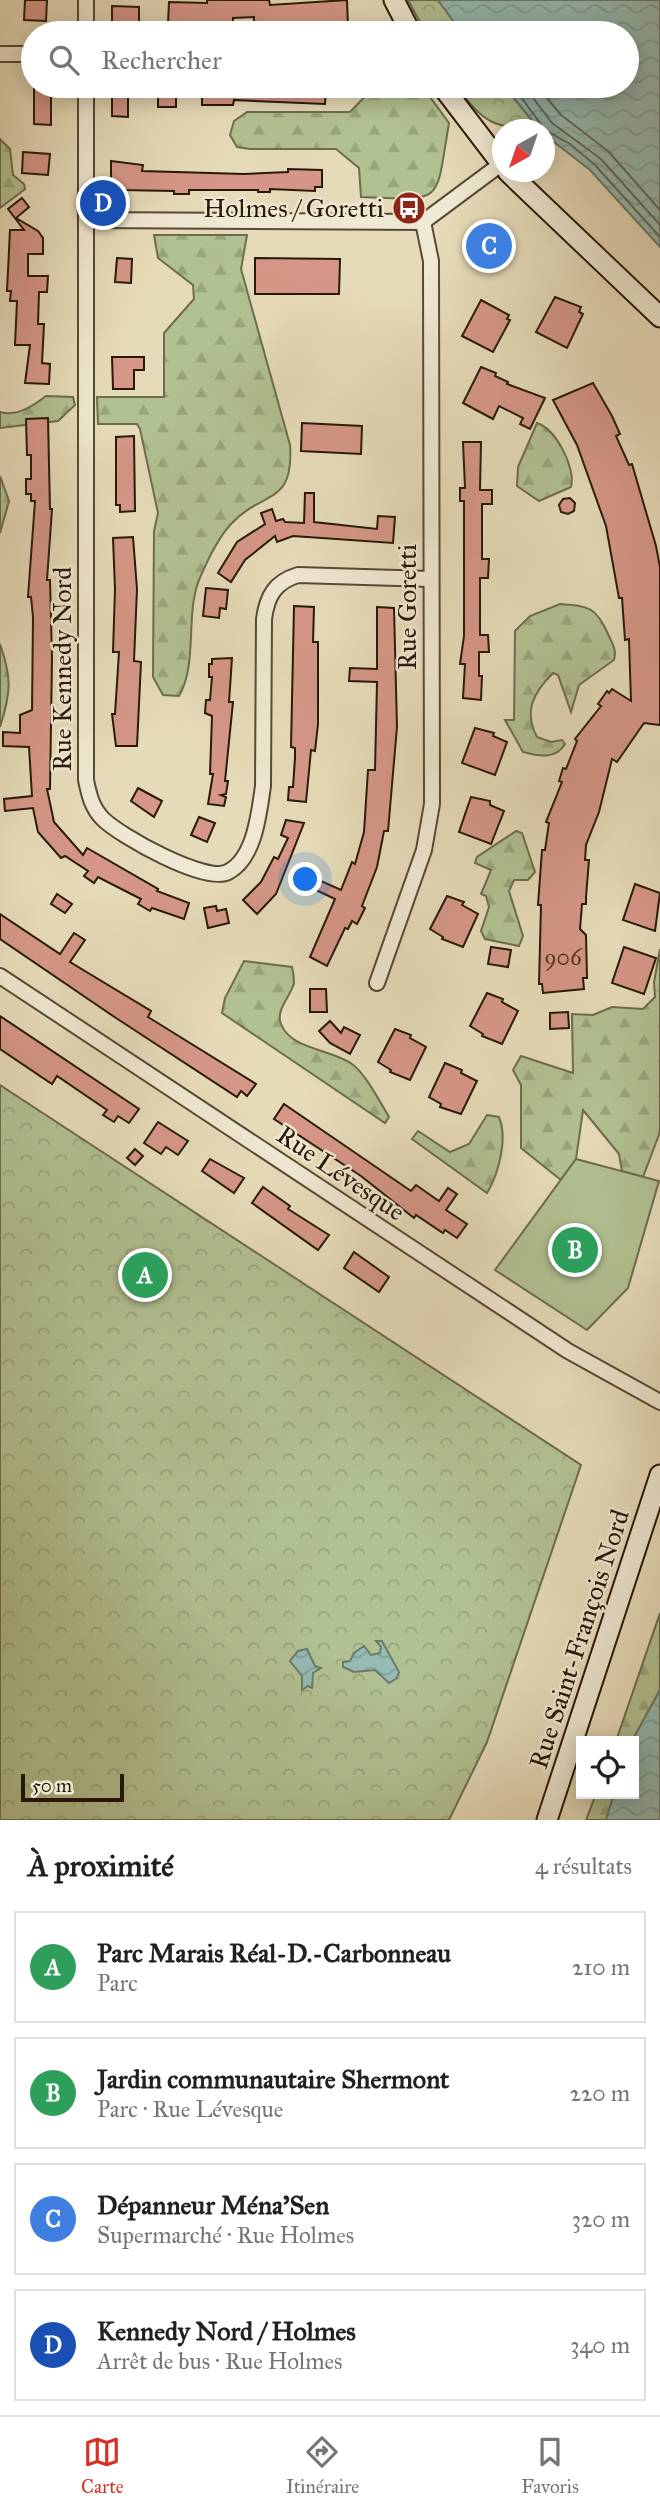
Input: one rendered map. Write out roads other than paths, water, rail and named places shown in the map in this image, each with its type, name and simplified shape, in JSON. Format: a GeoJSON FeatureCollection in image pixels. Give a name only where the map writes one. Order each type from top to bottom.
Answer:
{"type":"FeatureCollection","features":[{"type":"Feature","properties":{"kind":"street"},"geometry":{"type":"LineString","coordinates":[[86,0],[86,21]]}},
{"type":"Feature","properties":{"kind":"street"},"geometry":{"type":"LineString","coordinates":[[394,0],[405,21]]}},
{"type":"Feature","properties":{"kind":"street"},"geometry":{"type":"LineString","coordinates":[[0,54],[21,54]]}},
{"type":"Feature","properties":{"kind":"street","name":"Rue Kennedy Nord"},"geometry":{"type":"LineString","coordinates":[[86,98],[86,780],[94,807],[102,818],[140,844],[194,869],[220,875],[230,872],[245,854],[259,811],[263,786],[264,619],[269,595],[278,585],[298,575],[431,579]]}},
{"type":"Feature","properties":{"kind":"street"},"geometry":{"type":"LineString","coordinates":[[451,98],[492,151]]}},
{"type":"Feature","properties":{"kind":"street"},"geometry":{"type":"LineString","coordinates":[[86,220],[423,222],[492,175]]}},
{"type":"Feature","properties":{"kind":"street"},"geometry":{"type":"LineString","coordinates":[[520,182],[660,317]]}},
{"type":"Feature","properties":{"kind":"street","name":"Rue Goretti"},"geometry":{"type":"LineString","coordinates":[[377,983],[430,824],[432,261],[423,222]]}},
{"type":"Feature","properties":{"kind":"street","name":"Rue Lévesque"},"geometry":{"type":"LineString","coordinates":[[0,976],[557,1344],[660,1402]]}},
{"type":"Feature","properties":{"kind":"street","name":"Rue Saint-François Nord"},"geometry":{"type":"LineString","coordinates":[[547,1820],[660,1475]]}},
{"type":"Feature","properties":{"kind":"water"},"geometry":{"type":"Polygon","coordinates":[[[438,0],[660,0],[660,247],[590,170],[555,143],[555,119],[531,119],[514,98],[639,98],[639,21],[453,21],[438,0]]]}},
{"type":"Feature","properties":{"kind":"water"},"geometry":{"type":"Polygon","coordinates":[[[376,1641],[382,1641],[399,1672],[397,1678],[389,1683],[375,1670],[354,1672],[343,1667],[343,1662],[350,1661],[354,1653],[364,1646],[371,1655],[380,1653],[381,1647],[376,1641]]]}},
{"type":"Feature","properties":{"kind":"water"},"geometry":{"type":"Polygon","coordinates":[[[307,1649],[315,1666],[321,1668],[313,1673],[312,1688],[308,1686],[302,1690],[302,1676],[290,1661],[298,1651],[307,1649]]]}},
{"type":"Feature","properties":{"kind":"water"},"geometry":{"type":"Polygon","coordinates":[[[660,1690],[660,1820],[606,1820],[612,1799],[639,1799],[639,1736],[635,1736],[660,1690]]]}},
{"type":"Feature","properties":{"kind":"place","name":"Kennedy Nord / Holmes"},"geometry":{"type":"Point","coordinates":[103,203]}},
{"type":"Feature","properties":{"kind":"place","name":"Holmes / Goretti"},"geometry":{"type":"Point","coordinates":[409,208]}},
{"type":"Feature","properties":{"kind":"place","name":"Dépanneur Ména'Sen"},"geometry":{"type":"Point","coordinates":[489,246]}},
{"type":"Feature","properties":{"kind":"place","name":"Jardin communautaire Shermont"},"geometry":{"type":"Point","coordinates":[575,1250]}},
{"type":"Feature","properties":{"kind":"place","name":"Parc Marais Réal-D.-Carbonneau"},"geometry":{"type":"Point","coordinates":[145,1275]}}]}
